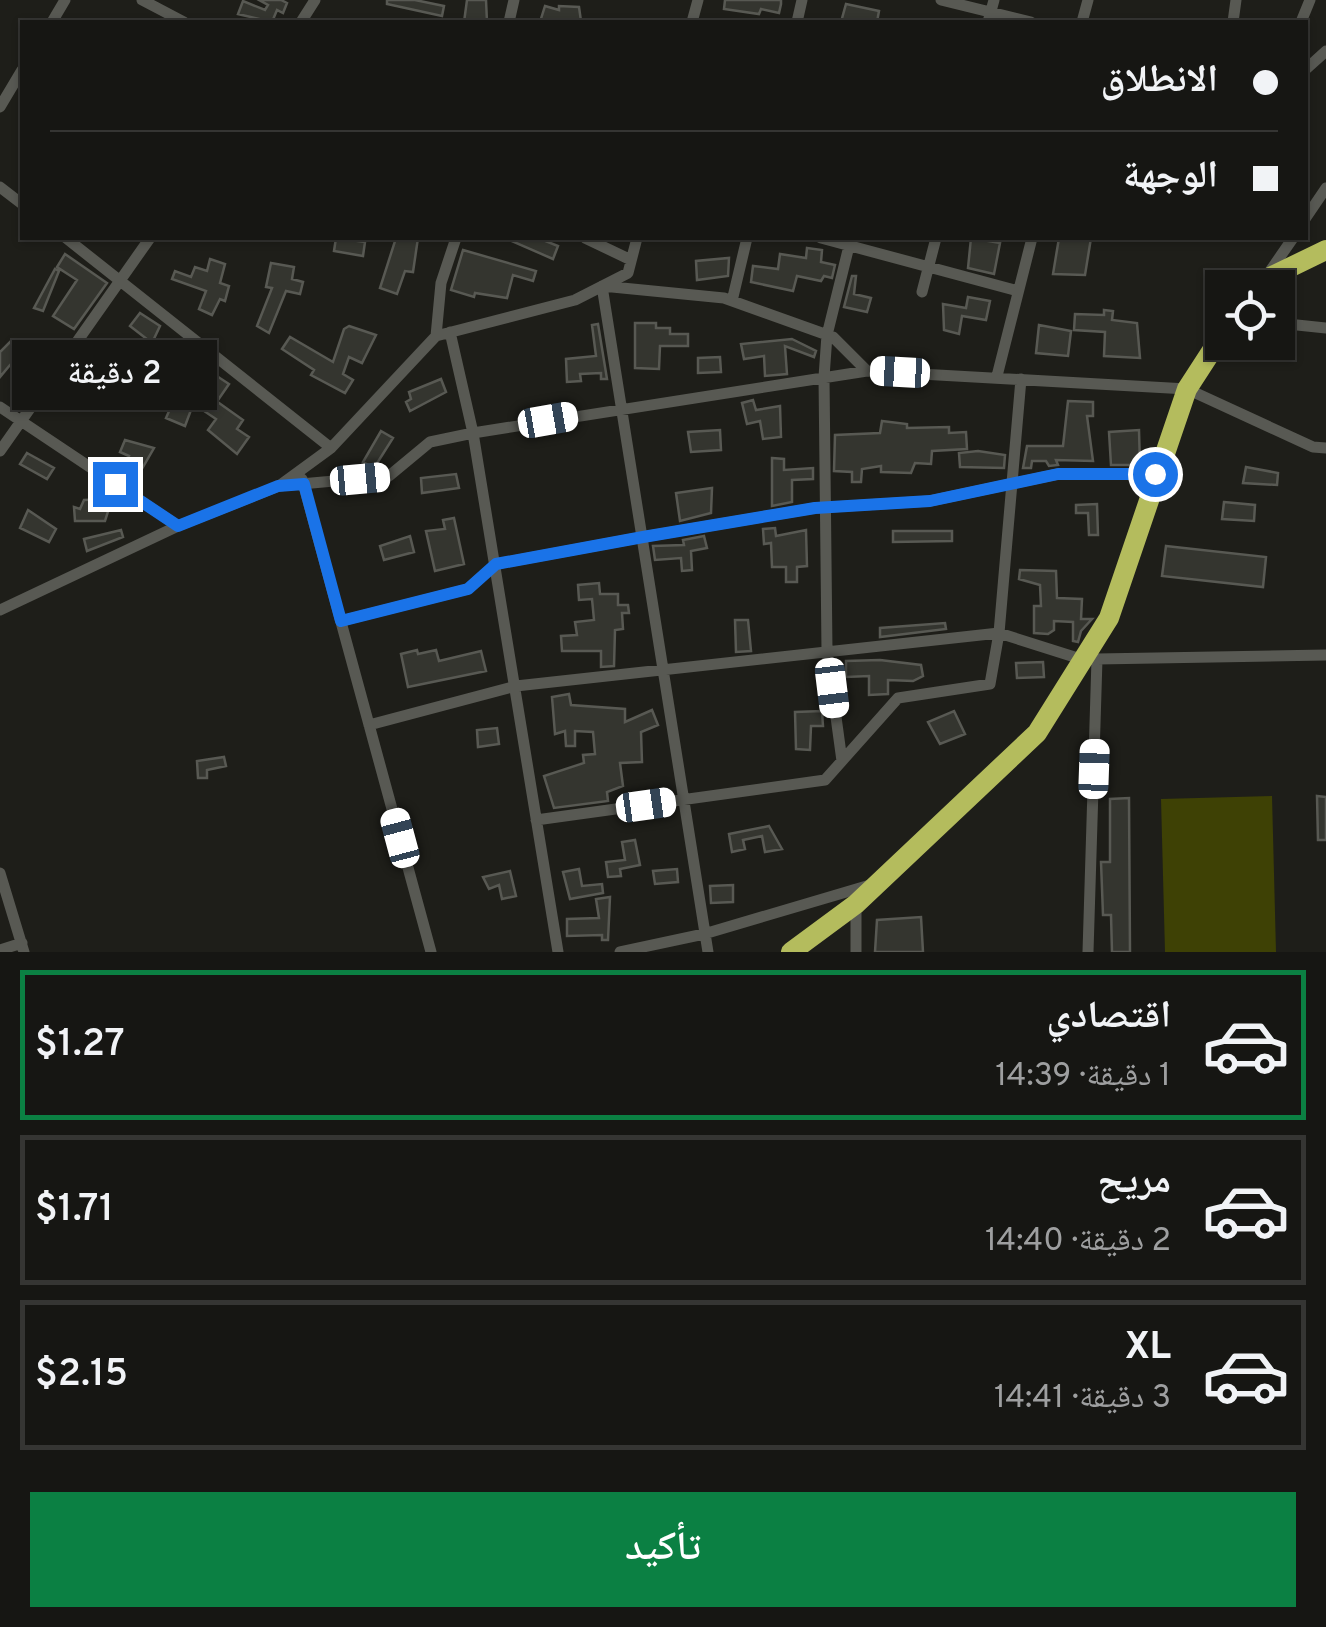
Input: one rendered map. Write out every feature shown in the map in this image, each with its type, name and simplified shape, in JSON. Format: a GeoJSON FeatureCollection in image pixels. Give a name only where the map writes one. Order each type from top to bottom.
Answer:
{"type":"FeatureCollection","features":[{"type":"Feature","properties":{"kind":"highway"},"geometry":{"type":"LineString","coordinates":[[1288,270],[1326,250]]}},
{"type":"Feature","properties":{"kind":"highway"},"geometry":{"type":"LineString","coordinates":[[790,952],[856,904],[1037,733],[1091,660],[1128,569],[1155,474],[1187,389],[1205,360]]}},
{"type":"Feature","properties":{"kind":"street"},"geometry":{"type":"LineString","coordinates":[[142,0],[180,20]]}},
{"type":"Feature","properties":{"kind":"street"},"geometry":{"type":"LineString","coordinates":[[940,0],[1023,20]]}},
{"type":"Feature","properties":{"kind":"street"},"geometry":{"type":"LineString","coordinates":[[0,107],[20,73]]}},
{"type":"Feature","properties":{"kind":"street"},"geometry":{"type":"LineString","coordinates":[[0,186],[20,202]]}},
{"type":"Feature","properties":{"kind":"street"},"geometry":{"type":"LineString","coordinates":[[1308,215],[1326,188]]}},
{"type":"Feature","properties":{"kind":"street"},"geometry":{"type":"LineString","coordinates":[[69,240],[331,448]]}},
{"type":"Feature","properties":{"kind":"street"},"geometry":{"type":"LineString","coordinates":[[0,451],[149,240]]}},
{"type":"Feature","properties":{"kind":"street"},"geometry":{"type":"LineString","coordinates":[[436,336],[441,283],[455,240]]}},
{"type":"Feature","properties":{"kind":"street"},"geometry":{"type":"LineString","coordinates":[[590,240],[632,260]]}},
{"type":"Feature","properties":{"kind":"street"},"geometry":{"type":"LineString","coordinates":[[302,477],[436,336],[575,300],[628,273],[637,240]]}},
{"type":"Feature","properties":{"kind":"street"},"geometry":{"type":"LineString","coordinates":[[732,301],[747,240]]}},
{"type":"Feature","properties":{"kind":"street"},"geometry":{"type":"LineString","coordinates":[[922,292],[935,240]]}},
{"type":"Feature","properties":{"kind":"street"},"geometry":{"type":"LineString","coordinates":[[997,376],[1031,240]]}},
{"type":"Feature","properties":{"kind":"street"},"geometry":{"type":"LineString","coordinates":[[1270,270],[1291,240]]}},
{"type":"Feature","properties":{"kind":"street"},"geometry":{"type":"LineString","coordinates":[[842,761],[827,652],[824,377],[827,335],[850,241],[1018,291]]}},
{"type":"Feature","properties":{"kind":"street"},"geometry":{"type":"LineString","coordinates":[[602,286],[732,301],[827,335],[867,370]]}},
{"type":"Feature","properties":{"kind":"street"},"geometry":{"type":"LineString","coordinates":[[602,286],[708,952]]}},
{"type":"Feature","properties":{"kind":"street"},"geometry":{"type":"LineString","coordinates":[[1295,324],[1326,328]]}},
{"type":"Feature","properties":{"kind":"street"},"geometry":{"type":"LineString","coordinates":[[450,332],[474,433],[558,952]]}},
{"type":"Feature","properties":{"kind":"street"},"geometry":{"type":"LineString","coordinates":[[0,610],[178,526],[302,477],[389,476],[430,442],[622,407],[867,370],[1187,389],[1313,447],[1326,448]]}},
{"type":"Feature","properties":{"kind":"street"},"geometry":{"type":"LineString","coordinates":[[536,820],[825,780],[898,698],[990,684],[1000,633],[1021,379]]}},
{"type":"Feature","properties":{"kind":"street"},"geometry":{"type":"LineString","coordinates":[[0,407],[178,526]]}},
{"type":"Feature","properties":{"kind":"street"},"geometry":{"type":"LineString","coordinates":[[341,621],[468,589],[496,564],[643,537],[826,508],[930,501],[1058,474],[1155,474]]}},
{"type":"Feature","properties":{"kind":"street"},"geometry":{"type":"LineString","coordinates":[[302,477],[431,952]]}},
{"type":"Feature","properties":{"kind":"street"},"geometry":{"type":"LineString","coordinates":[[369,725],[516,686],[1000,633],[1091,660],[1326,655]]}},
{"type":"Feature","properties":{"kind":"street"},"geometry":{"type":"LineString","coordinates":[[1088,952],[1091,660]]}},
{"type":"Feature","properties":{"kind":"street"},"geometry":{"type":"LineString","coordinates":[[0,874],[23,947],[0,950]]}},
{"type":"Feature","properties":{"kind":"street"},"geometry":{"type":"LineString","coordinates":[[620,952],[704,934],[879,882]]}},
{"type":"Feature","properties":{"kind":"street"},"geometry":{"type":"LineString","coordinates":[[856,904],[856,952]]}},
{"type":"Feature","properties":{"kind":"shaded area"},"geometry":{"type":"Polygon","coordinates":[[[1272,796],[1276,952],[1165,952],[1161,799],[1272,796]]]}},
{"type":"Feature","properties":{"kind":"building"},"geometry":{"type":"Polygon","coordinates":[[[259,0],[287,3],[283,13],[277,10],[273,20],[238,14],[243,1],[265,10],[268,5],[259,0]]]}},
{"type":"Feature","properties":{"kind":"building"},"geometry":{"type":"Polygon","coordinates":[[[387,0],[444,6],[442,16],[387,4],[387,0]]]}},
{"type":"Feature","properties":{"kind":"building"},"geometry":{"type":"Polygon","coordinates":[[[467,0],[486,0],[487,20],[464,20],[467,0]]]}},
{"type":"Feature","properties":{"kind":"building"},"geometry":{"type":"Polygon","coordinates":[[[725,0],[781,0],[781,4],[779,13],[761,9],[759,14],[724,9],[725,0]]]}},
{"type":"Feature","properties":{"kind":"building"},"geometry":{"type":"Polygon","coordinates":[[[846,4],[879,11],[877,20],[842,20],[846,4]]]}},
{"type":"Feature","properties":{"kind":"building"},"geometry":{"type":"Polygon","coordinates":[[[545,6],[559,10],[559,6],[579,7],[581,20],[541,20],[545,6]]]}},
{"type":"Feature","properties":{"kind":"building"},"geometry":{"type":"Polygon","coordinates":[[[336,240],[365,242],[363,256],[334,251],[336,240]]]}},
{"type":"Feature","properties":{"kind":"building"},"geometry":{"type":"Polygon","coordinates":[[[395,240],[418,240],[413,272],[405,271],[397,294],[380,288],[395,240]]]}},
{"type":"Feature","properties":{"kind":"building"},"geometry":{"type":"Polygon","coordinates":[[[510,240],[543,240],[558,246],[553,259],[510,240]]]}},
{"type":"Feature","properties":{"kind":"building"},"geometry":{"type":"Polygon","coordinates":[[[971,240],[1000,243],[994,274],[968,268],[971,240]]]}},
{"type":"Feature","properties":{"kind":"building"},"geometry":{"type":"Polygon","coordinates":[[[1059,240],[1091,240],[1085,275],[1053,274],[1059,240]]]}},
{"type":"Feature","properties":{"kind":"building"},"geometry":{"type":"Polygon","coordinates":[[[807,248],[822,250],[821,262],[835,265],[832,278],[824,276],[821,281],[797,276],[793,291],[751,282],[753,266],[778,269],[780,254],[806,258],[807,248]]]}},
{"type":"Feature","properties":{"kind":"building"},"geometry":{"type":"Polygon","coordinates":[[[463,250],[536,271],[533,281],[513,275],[507,298],[475,293],[474,297],[451,290],[463,250]]]}},
{"type":"Feature","properties":{"kind":"building"},"geometry":{"type":"Polygon","coordinates":[[[65,254],[107,283],[74,329],[53,316],[77,280],[57,267],[65,254]]]}},
{"type":"Feature","properties":{"kind":"building"},"geometry":{"type":"Polygon","coordinates":[[[729,258],[728,276],[697,280],[696,261],[729,258]]]}},
{"type":"Feature","properties":{"kind":"building"},"geometry":{"type":"Polygon","coordinates":[[[210,259],[225,264],[220,283],[229,286],[225,301],[220,299],[212,315],[199,309],[206,291],[172,279],[175,271],[191,277],[195,267],[207,271],[210,259]]]}},
{"type":"Feature","properties":{"kind":"building"},"geometry":{"type":"Polygon","coordinates":[[[271,263],[294,267],[292,279],[303,282],[300,294],[286,291],[269,333],[257,326],[272,288],[266,287],[271,263]]]}},
{"type":"Feature","properties":{"kind":"building"},"geometry":{"type":"Polygon","coordinates":[[[55,269],[59,271],[43,311],[34,308],[55,269]]]}},
{"type":"Feature","properties":{"kind":"building"},"geometry":{"type":"Polygon","coordinates":[[[852,276],[856,276],[854,294],[871,298],[867,312],[844,307],[852,276]]]}},
{"type":"Feature","properties":{"kind":"building"},"geometry":{"type":"Polygon","coordinates":[[[968,297],[990,301],[986,320],[962,316],[959,334],[944,330],[943,304],[966,308],[968,297]]]}},
{"type":"Feature","properties":{"kind":"building"},"geometry":{"type":"Polygon","coordinates":[[[1104,310],[1113,311],[1112,320],[1137,323],[1140,358],[1104,356],[1105,332],[1074,330],[1075,314],[1104,315],[1104,310]]]}},
{"type":"Feature","properties":{"kind":"building"},"geometry":{"type":"Polygon","coordinates":[[[140,313],[160,326],[152,343],[130,326],[140,313]]]}},
{"type":"Feature","properties":{"kind":"building"},"geometry":{"type":"Polygon","coordinates":[[[635,323],[656,323],[656,328],[670,328],[670,334],[688,334],[688,346],[660,346],[659,369],[635,368],[635,323]]]}},
{"type":"Feature","properties":{"kind":"building"},"geometry":{"type":"Polygon","coordinates":[[[598,324],[607,379],[601,379],[601,373],[580,374],[581,381],[567,382],[566,359],[596,356],[592,325],[598,324]]]}},
{"type":"Feature","properties":{"kind":"building"},"geometry":{"type":"Polygon","coordinates":[[[1039,325],[1071,331],[1068,356],[1036,353],[1039,325]]]}},
{"type":"Feature","properties":{"kind":"building"},"geometry":{"type":"Polygon","coordinates":[[[349,326],[376,335],[362,363],[349,357],[343,374],[353,380],[345,393],[311,375],[314,370],[282,349],[290,337],[333,362],[344,329],[349,326]]]}},
{"type":"Feature","properties":{"kind":"building"},"geometry":{"type":"Polygon","coordinates":[[[792,339],[816,351],[814,357],[785,346],[787,374],[765,376],[764,356],[744,359],[741,344],[792,339]]]}},
{"type":"Feature","properties":{"kind":"building"},"geometry":{"type":"Polygon","coordinates":[[[11,341],[35,362],[28,375],[10,365],[0,377],[0,352],[11,341]]]}},
{"type":"Feature","properties":{"kind":"building"},"geometry":{"type":"Polygon","coordinates":[[[720,357],[721,372],[698,373],[698,358],[720,357]]]}},
{"type":"Feature","properties":{"kind":"building"},"geometry":{"type":"Polygon","coordinates":[[[206,369],[229,384],[218,400],[195,385],[206,369]]]}},
{"type":"Feature","properties":{"kind":"building"},"geometry":{"type":"Polygon","coordinates":[[[441,379],[446,392],[410,411],[406,402],[411,399],[409,392],[441,379]]]}},
{"type":"Feature","properties":{"kind":"building"},"geometry":{"type":"Polygon","coordinates":[[[212,398],[243,420],[237,429],[249,437],[237,454],[208,430],[216,419],[204,411],[212,398]]]}},
{"type":"Feature","properties":{"kind":"building"},"geometry":{"type":"Polygon","coordinates":[[[753,400],[756,410],[780,406],[781,437],[763,439],[760,421],[747,424],[742,403],[753,400]]]}},
{"type":"Feature","properties":{"kind":"building"},"geometry":{"type":"Polygon","coordinates":[[[1068,401],[1093,402],[1093,416],[1087,416],[1093,461],[1056,460],[1058,465],[1049,466],[1046,461],[1032,461],[1031,468],[1023,468],[1027,446],[1063,446],[1068,401]]]}},
{"type":"Feature","properties":{"kind":"building"},"geometry":{"type":"Polygon","coordinates":[[[173,402],[191,410],[185,426],[166,418],[173,402]]]}},
{"type":"Feature","properties":{"kind":"building"},"geometry":{"type":"Polygon","coordinates":[[[882,421],[907,424],[907,428],[949,427],[949,433],[966,432],[967,449],[932,451],[931,464],[915,463],[911,473],[881,472],[881,466],[862,469],[861,482],[852,482],[852,472],[834,471],[835,435],[880,433],[882,421]]]}},
{"type":"Feature","properties":{"kind":"building"},"geometry":{"type":"Polygon","coordinates":[[[720,430],[721,450],[691,452],[688,432],[720,430]]]}},
{"type":"Feature","properties":{"kind":"building"},"geometry":{"type":"Polygon","coordinates":[[[1139,430],[1140,465],[1111,465],[1109,432],[1139,430]]]}},
{"type":"Feature","properties":{"kind":"building"},"geometry":{"type":"Polygon","coordinates":[[[381,431],[393,438],[374,468],[363,462],[381,431]]]}},
{"type":"Feature","properties":{"kind":"building"},"geometry":{"type":"Polygon","coordinates":[[[125,440],[154,448],[139,474],[124,467],[129,456],[120,452],[125,440]]]}},
{"type":"Feature","properties":{"kind":"building"},"geometry":{"type":"Polygon","coordinates":[[[27,453],[54,468],[47,479],[20,464],[27,453]]]}},
{"type":"Feature","properties":{"kind":"building"},"geometry":{"type":"Polygon","coordinates":[[[959,453],[1005,455],[1004,468],[960,467],[959,453]]]}},
{"type":"Feature","properties":{"kind":"building"},"geometry":{"type":"Polygon","coordinates":[[[772,458],[784,459],[784,470],[813,468],[813,479],[792,480],[792,502],[772,506],[772,458]]]}},
{"type":"Feature","properties":{"kind":"building"},"geometry":{"type":"Polygon","coordinates":[[[1246,467],[1278,473],[1277,485],[1243,483],[1246,467]]]}},
{"type":"Feature","properties":{"kind":"building"},"geometry":{"type":"Polygon","coordinates":[[[456,474],[459,488],[422,493],[421,478],[456,474]]]}},
{"type":"Feature","properties":{"kind":"building"},"geometry":{"type":"Polygon","coordinates":[[[712,488],[711,513],[680,521],[676,493],[712,488]]]}},
{"type":"Feature","properties":{"kind":"building"},"geometry":{"type":"Polygon","coordinates":[[[112,499],[105,521],[75,521],[74,507],[80,509],[84,500],[112,499]]]}},
{"type":"Feature","properties":{"kind":"building"},"geometry":{"type":"Polygon","coordinates":[[[1224,502],[1255,505],[1254,521],[1222,519],[1224,502]]]}},
{"type":"Feature","properties":{"kind":"building"},"geometry":{"type":"Polygon","coordinates":[[[1097,504],[1098,535],[1089,535],[1088,513],[1076,513],[1076,505],[1097,504]]]}},
{"type":"Feature","properties":{"kind":"building"},"geometry":{"type":"Polygon","coordinates":[[[28,510],[56,529],[49,542],[20,528],[28,510]]]}},
{"type":"Feature","properties":{"kind":"building"},"geometry":{"type":"Polygon","coordinates":[[[454,518],[464,564],[435,571],[426,531],[445,529],[443,520],[454,518]]]}},
{"type":"Feature","properties":{"kind":"building"},"geometry":{"type":"Polygon","coordinates":[[[775,528],[776,536],[806,530],[807,566],[797,567],[797,582],[786,582],[786,567],[772,567],[771,543],[764,544],[763,529],[775,528]]]}},
{"type":"Feature","properties":{"kind":"building"},"geometry":{"type":"Polygon","coordinates":[[[121,530],[123,537],[87,551],[84,539],[121,530]]]}},
{"type":"Feature","properties":{"kind":"building"},"geometry":{"type":"Polygon","coordinates":[[[893,531],[952,531],[952,541],[893,542],[893,531]]]}},
{"type":"Feature","properties":{"kind":"building"},"geometry":{"type":"Polygon","coordinates":[[[410,536],[414,552],[384,560],[380,546],[410,536]]]}},
{"type":"Feature","properties":{"kind":"building"},"geometry":{"type":"Polygon","coordinates":[[[704,536],[707,548],[691,551],[692,570],[682,571],[681,558],[655,560],[653,546],[684,545],[683,540],[704,536]]]}},
{"type":"Feature","properties":{"kind":"building"},"geometry":{"type":"Polygon","coordinates":[[[1166,546],[1266,557],[1263,587],[1162,576],[1166,546]]]}},
{"type":"Feature","properties":{"kind":"building"},"geometry":{"type":"Polygon","coordinates":[[[1020,570],[1056,571],[1057,598],[1082,599],[1081,619],[1092,619],[1081,631],[1078,642],[1073,641],[1073,622],[1054,621],[1054,630],[1048,634],[1034,633],[1034,606],[1041,606],[1040,585],[1019,579],[1020,570]]]}},
{"type":"Feature","properties":{"kind":"building"},"geometry":{"type":"Polygon","coordinates":[[[599,583],[600,594],[618,594],[618,605],[628,605],[629,613],[622,613],[623,629],[615,630],[614,666],[601,667],[601,651],[562,651],[561,636],[577,635],[575,622],[594,620],[592,599],[579,600],[578,585],[599,583]]]}},
{"type":"Feature","properties":{"kind":"building"},"geometry":{"type":"Polygon","coordinates":[[[735,620],[748,620],[751,651],[736,652],[735,620]]]}},
{"type":"Feature","properties":{"kind":"building"},"geometry":{"type":"Polygon","coordinates":[[[945,623],[946,629],[880,637],[880,628],[945,623]]]}},
{"type":"Feature","properties":{"kind":"building"},"geometry":{"type":"Polygon","coordinates":[[[417,650],[418,654],[436,650],[439,661],[481,651],[486,671],[408,687],[401,654],[417,650]]]}},
{"type":"Feature","properties":{"kind":"building"},"geometry":{"type":"Polygon","coordinates":[[[846,661],[921,665],[923,676],[913,681],[888,680],[888,694],[869,695],[869,676],[846,677],[846,661]]]}},
{"type":"Feature","properties":{"kind":"building"},"geometry":{"type":"Polygon","coordinates":[[[1043,662],[1044,677],[1017,678],[1016,663],[1043,662]]]}},
{"type":"Feature","properties":{"kind":"building"},"geometry":{"type":"Polygon","coordinates":[[[569,694],[571,705],[625,709],[625,722],[652,710],[658,725],[641,732],[642,762],[620,763],[623,786],[607,792],[608,801],[554,808],[544,776],[584,763],[583,755],[595,754],[593,732],[575,731],[575,746],[566,746],[565,731],[555,734],[552,697],[569,694]]]}},
{"type":"Feature","properties":{"kind":"building"},"geometry":{"type":"Polygon","coordinates":[[[822,711],[823,726],[811,726],[810,750],[796,749],[795,712],[822,711]]]}},
{"type":"Feature","properties":{"kind":"building"},"geometry":{"type":"Polygon","coordinates":[[[954,711],[965,734],[940,744],[928,722],[954,711]]]}},
{"type":"Feature","properties":{"kind":"building"},"geometry":{"type":"Polygon","coordinates":[[[497,728],[499,744],[478,747],[477,730],[497,728]]]}},
{"type":"Feature","properties":{"kind":"building"},"geometry":{"type":"Polygon","coordinates":[[[224,757],[226,766],[207,770],[207,778],[198,778],[197,761],[224,757]]]}},
{"type":"Feature","properties":{"kind":"building"},"geometry":{"type":"Polygon","coordinates":[[[1317,796],[1326,797],[1326,840],[1318,840],[1317,796]]]}},
{"type":"Feature","properties":{"kind":"building"},"geometry":{"type":"Polygon","coordinates":[[[1129,798],[1130,952],[1112,952],[1111,915],[1103,915],[1101,862],[1110,862],[1110,799],[1129,798]]]}},
{"type":"Feature","properties":{"kind":"building"},"geometry":{"type":"Polygon","coordinates":[[[769,826],[782,849],[765,852],[762,836],[743,840],[745,849],[732,852],[729,834],[769,826]]]}},
{"type":"Feature","properties":{"kind":"building"},"geometry":{"type":"Polygon","coordinates":[[[635,840],[640,865],[620,869],[621,876],[608,877],[606,862],[625,860],[622,842],[635,840]]]}},
{"type":"Feature","properties":{"kind":"building"},"geometry":{"type":"Polygon","coordinates":[[[579,869],[582,886],[602,884],[603,893],[570,899],[563,872],[579,869]]]}},
{"type":"Feature","properties":{"kind":"building"},"geometry":{"type":"Polygon","coordinates":[[[677,869],[678,882],[655,884],[653,871],[677,869]]]}},
{"type":"Feature","properties":{"kind":"building"},"geometry":{"type":"Polygon","coordinates":[[[510,871],[516,896],[502,899],[499,885],[489,889],[483,877],[510,871]]]}},
{"type":"Feature","properties":{"kind":"building"},"geometry":{"type":"Polygon","coordinates":[[[733,885],[733,902],[711,903],[710,886],[733,885]]]}},
{"type":"Feature","properties":{"kind":"building"},"geometry":{"type":"Polygon","coordinates":[[[610,897],[608,940],[602,940],[602,935],[567,936],[567,919],[599,918],[596,899],[610,897]]]}},
{"type":"Feature","properties":{"kind":"building"},"geometry":{"type":"Polygon","coordinates":[[[921,917],[923,952],[875,952],[877,920],[921,917]]]}},
{"type":"Feature","properties":{"kind":"route"},"geometry":{"type":"LineString","coordinates":[[115,484],[178,526],[278,486],[304,484],[341,621],[468,589],[496,564],[643,537],[815,508],[930,501],[1058,474],[1155,474]]}}]}
